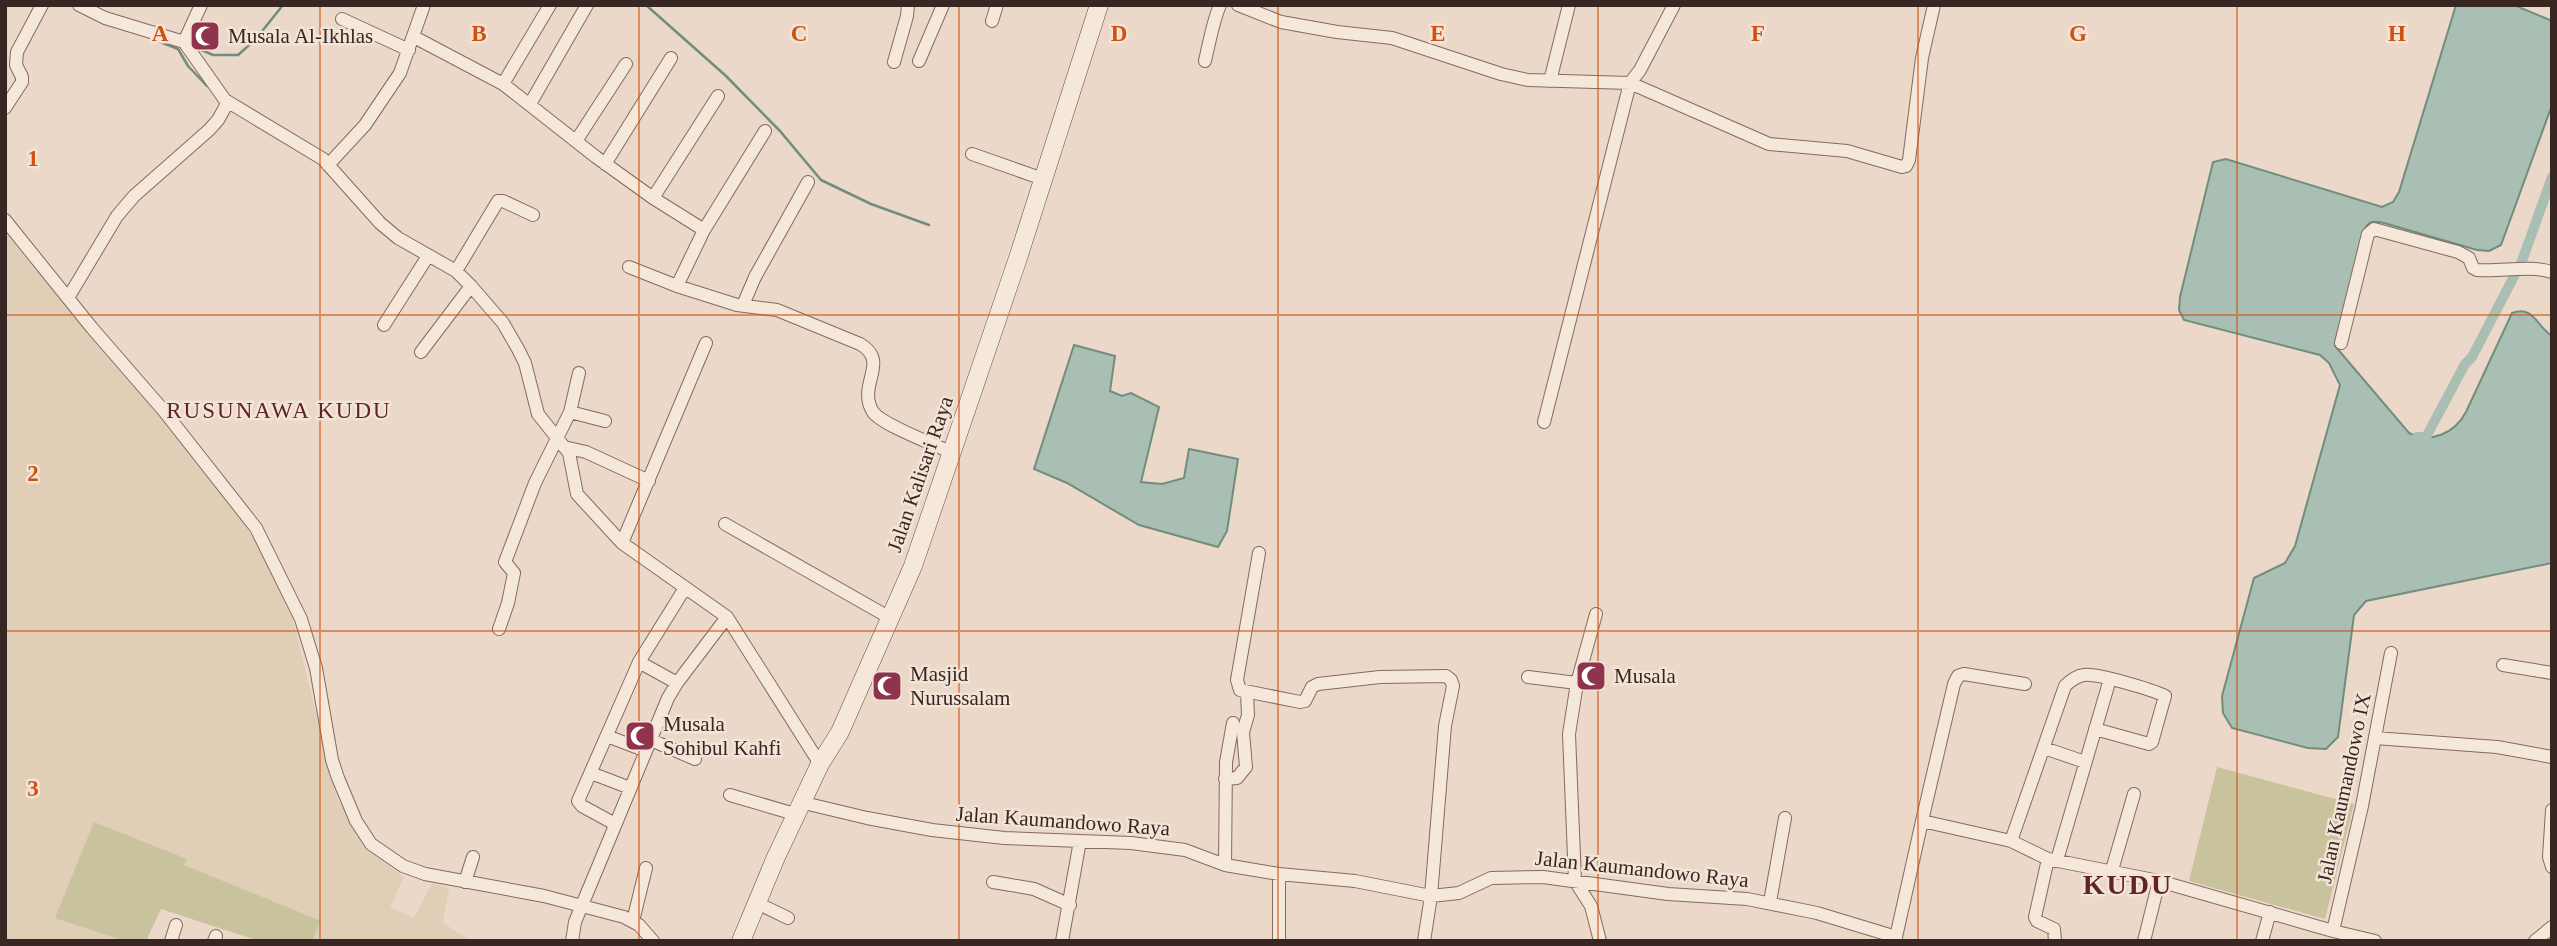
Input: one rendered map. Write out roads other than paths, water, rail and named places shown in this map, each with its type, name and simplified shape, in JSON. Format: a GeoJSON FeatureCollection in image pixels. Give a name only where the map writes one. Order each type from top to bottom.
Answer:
{"type":"FeatureCollection","features":[{"type":"Feature","properties":{"kind":"street"},"geometry":{"type":"LineString","coordinates":[[5,108],[22,82],[16,65],[17,52],[42,5]]}},
{"type":"Feature","properties":{"kind":"street"},"geometry":{"type":"LineString","coordinates":[[79,5],[105,18],[184,43],[228,102],[323,159],[380,223],[398,238],[456,271],[471,286],[503,323],[519,349],[538,414],[569,453],[577,494],[622,543],[727,617],[820,764]]}},
{"type":"Feature","properties":{"kind":"street"},"geometry":{"type":"LineString","coordinates":[[184,43],[201,5]]}},
{"type":"Feature","properties":{"kind":"street"},"geometry":{"type":"LineString","coordinates":[[328,165],[365,125],[400,73],[424,5]]}},
{"type":"Feature","properties":{"kind":"street"},"geometry":{"type":"LineString","coordinates":[[503,84],[550,5]]}},
{"type":"Feature","properties":{"kind":"street"},"geometry":{"type":"LineString","coordinates":[[530,104],[587,5]]}},
{"type":"Feature","properties":{"kind":"street"},"geometry":{"type":"LineString","coordinates":[[894,62],[908,5]]}},
{"type":"Feature","properties":{"kind":"street"},"geometry":{"type":"LineString","coordinates":[[919,61],[943,5]]}},
{"type":"Feature","properties":{"kind":"street"},"geometry":{"type":"LineString","coordinates":[[992,21],[998,5]]}},
{"type":"Feature","properties":{"kind":"street","name":"Jalan Kalisari Raya"},"geometry":{"type":"LineString","coordinates":[[741,941],[820,764],[840,732],[892,619],[922,541],[1018,258],[1099,5]]}},
{"type":"Feature","properties":{"kind":"street"},"geometry":{"type":"LineString","coordinates":[[1205,61],[1214,19],[1220,5]]}},
{"type":"Feature","properties":{"kind":"street"},"geometry":{"type":"LineString","coordinates":[[1238,5],[1281,22],[1392,38],[1501,74],[1528,80],[1630,83],[1769,144],[1846,151],[1902,167],[1906,166],[1909,160],[1922,58],[1934,5]]}},
{"type":"Feature","properties":{"kind":"street"},"geometry":{"type":"LineString","coordinates":[[1550,81],[1569,5]]}},
{"type":"Feature","properties":{"kind":"street"},"geometry":{"type":"LineString","coordinates":[[1544,422],[1630,83],[1640,70],[1674,5]]}},
{"type":"Feature","properties":{"kind":"street"},"geometry":{"type":"LineString","coordinates":[[342,19],[412,43],[503,84],[605,164],[704,230]]}},
{"type":"Feature","properties":{"kind":"street"},"geometry":{"type":"LineString","coordinates":[[605,164],[671,58]]}},
{"type":"Feature","properties":{"kind":"street"},"geometry":{"type":"LineString","coordinates":[[576,141],[626,64]]}},
{"type":"Feature","properties":{"kind":"street"},"geometry":{"type":"LineString","coordinates":[[653,198],[718,96]]}},
{"type":"Feature","properties":{"kind":"street"},"geometry":{"type":"LineString","coordinates":[[68,298],[117,216],[134,196],[209,130],[228,102]]}},
{"type":"Feature","properties":{"kind":"street"},"geometry":{"type":"LineString","coordinates":[[677,286],[704,230],[765,131]]}},
{"type":"Feature","properties":{"kind":"street"},"geometry":{"type":"LineString","coordinates":[[972,154],[1042,179]]}},
{"type":"Feature","properties":{"kind":"street"},"geometry":{"type":"LineString","coordinates":[[743,305],[755,277],[808,181]]}},
{"type":"Feature","properties":{"kind":"street"},"geometry":{"type":"LineString","coordinates":[[456,271],[498,201],[533,215]]}},
{"type":"Feature","properties":{"kind":"street"},"geometry":{"type":"LineString","coordinates":[[5,220],[164,411],[256,528],[292,597],[304,629],[316,668],[335,769],[350,810],[363,833],[379,850],[404,866],[425,874],[544,896],[633,920],[653,941]]}},
{"type":"Feature","properties":{"kind":"street"},"geometry":{"type":"LineString","coordinates":[[2341,343],[2368,234],[2374,229],[2465,254],[2477,270],[2539,268],[2552,272]]}},
{"type":"Feature","properties":{"kind":"street"},"geometry":{"type":"LineString","coordinates":[[384,325],[428,256]]}},
{"type":"Feature","properties":{"kind":"street"},"geometry":{"type":"LineString","coordinates":[[629,267],[677,286],[743,305],[777,310],[842,335],[867,348],[874,363],[868,386],[873,412],[892,425],[950,452]]}},
{"type":"Feature","properties":{"kind":"street"},"geometry":{"type":"LineString","coordinates":[[421,352],[471,286]]}},
{"type":"Feature","properties":{"kind":"street"},"geometry":{"type":"LineString","coordinates":[[622,543],[706,343]]}},
{"type":"Feature","properties":{"kind":"street"},"geometry":{"type":"LineString","coordinates":[[499,629],[514,573],[505,562],[535,482],[561,443],[579,373]]}},
{"type":"Feature","properties":{"kind":"street"},"geometry":{"type":"LineString","coordinates":[[570,412],[605,421]]}},
{"type":"Feature","properties":{"kind":"street"},"geometry":{"type":"LineString","coordinates":[[561,443],[649,481]]}},
{"type":"Feature","properties":{"kind":"street"},"geometry":{"type":"LineString","coordinates":[[725,524],[892,619]]}},
{"type":"Feature","properties":{"kind":"street"},"geometry":{"type":"LineString","coordinates":[[1259,554],[1237,680],[1238,689],[1300,702],[1306,701],[1312,687],[1318,684],[1380,677],[1446,676],[1451,680],[1453,686],[1445,726],[1431,896],[1424,941]]}},
{"type":"Feature","properties":{"kind":"street"},"geometry":{"type":"LineString","coordinates":[[615,824],[578,801],[639,662],[685,587]]}},
{"type":"Feature","properties":{"kind":"street"},"geometry":{"type":"LineString","coordinates":[[1596,614],[1577,683],[1569,734],[1575,881],[1591,906],[1600,941]]}},
{"type":"Feature","properties":{"kind":"street"},"geometry":{"type":"LineString","coordinates":[[572,941],[575,922],[677,683],[727,617]]}},
{"type":"Feature","properties":{"kind":"street","name":"Jalan Kaumandowo IX"},"geometry":{"type":"LineString","coordinates":[[2333,931],[2362,806],[2391,653]]}},
{"type":"Feature","properties":{"kind":"street"},"geometry":{"type":"LineString","coordinates":[[639,662],[677,683]]}},
{"type":"Feature","properties":{"kind":"street"},"geometry":{"type":"LineString","coordinates":[[2503,665],[2552,673]]}},
{"type":"Feature","properties":{"kind":"street","name":"Jalan Kaumandowo Raya"},"geometry":{"type":"LineString","coordinates":[[730,795],[932,830],[1004,838],[1131,843],[1185,850],[1225,865],[1279,874],[1355,881],[1431,896],[1459,892],[1484,880],[1501,877],[1544,877],[1656,892],[1770,902],[1817,913],[1896,939],[1954,684],[1958,677],[1964,674],[2025,684]]}},
{"type":"Feature","properties":{"kind":"street"},"geometry":{"type":"LineString","coordinates":[[2011,841],[2065,686],[2081,675],[2110,679],[2165,696],[2152,742],[2144,745],[2095,729]]}},
{"type":"Feature","properties":{"kind":"street"},"geometry":{"type":"LineString","coordinates":[[1528,677],[1577,683]]}},
{"type":"Feature","properties":{"kind":"street"},"geometry":{"type":"LineString","coordinates":[[2055,941],[2054,929],[2037,921],[2035,917],[2110,679]]}},
{"type":"Feature","properties":{"kind":"street"},"geometry":{"type":"LineString","coordinates":[[1226,779],[1237,778],[1246,767],[1244,732],[1248,715],[1247,692]]}},
{"type":"Feature","properties":{"kind":"street"},"geometry":{"type":"LineString","coordinates":[[1225,865],[1226,762],[1233,723]]}},
{"type":"Feature","properties":{"kind":"street"},"geometry":{"type":"LineString","coordinates":[[607,736],[695,759]]}},
{"type":"Feature","properties":{"kind":"street"},"geometry":{"type":"LineString","coordinates":[[2375,738],[2497,747],[2552,757]]}},
{"type":"Feature","properties":{"kind":"street"},"geometry":{"type":"LineString","coordinates":[[2044,748],[2085,762]]}},
{"type":"Feature","properties":{"kind":"street"},"geometry":{"type":"LineString","coordinates":[[590,774],[630,788]]}},
{"type":"Feature","properties":{"kind":"street"},"geometry":{"type":"LineString","coordinates":[[2112,870],[2134,794]]}},
{"type":"Feature","properties":{"kind":"street"},"geometry":{"type":"LineString","coordinates":[[2552,810],[2549,857],[2552,867]]}},
{"type":"Feature","properties":{"kind":"street"},"geometry":{"type":"LineString","coordinates":[[1770,902],[1785,818]]}},
{"type":"Feature","properties":{"kind":"street"},"geometry":{"type":"LineString","coordinates":[[1922,821],[2011,841],[2052,860],[2159,881],[2375,941]]}},
{"type":"Feature","properties":{"kind":"street"},"geometry":{"type":"LineString","coordinates":[[1062,941],[1080,841]]}},
{"type":"Feature","properties":{"kind":"street"},"geometry":{"type":"LineString","coordinates":[[465,882],[473,857]]}},
{"type":"Feature","properties":{"kind":"street"},"geometry":{"type":"LineString","coordinates":[[633,920],[646,868]]}},
{"type":"Feature","properties":{"kind":"street"},"geometry":{"type":"LineString","coordinates":[[1279,874],[1279,941]]}},
{"type":"Feature","properties":{"kind":"street"},"geometry":{"type":"LineString","coordinates":[[993,881],[1034,889],[1070,905]]}},
{"type":"Feature","properties":{"kind":"street"},"geometry":{"type":"LineString","coordinates":[[2144,941],[2159,881]]}},
{"type":"Feature","properties":{"kind":"street"},"geometry":{"type":"LineString","coordinates":[[757,903],[788,918]]}},
{"type":"Feature","properties":{"kind":"street"},"geometry":{"type":"LineString","coordinates":[[2262,941],[2270,912]]}},
{"type":"Feature","properties":{"kind":"street"},"geometry":{"type":"LineString","coordinates":[[171,941],[176,925]]}},
{"type":"Feature","properties":{"kind":"street"},"geometry":{"type":"LineString","coordinates":[[2535,941],[2552,927]]}},
{"type":"Feature","properties":{"kind":"waterway"},"geometry":{"type":"LineString","coordinates":[[195,47],[213,55],[238,55],[255,40],[283,5]]}},
{"type":"Feature","properties":{"kind":"waterway"},"geometry":{"type":"LineString","coordinates":[[646,5],[726,76],[780,131],[821,180],[871,204],[929,225]]}},
{"type":"Feature","properties":{"kind":"waterway"},"geometry":{"type":"LineString","coordinates":[[150,38],[178,49],[188,66],[207,86]]}},
{"type":"Feature","properties":{"kind":"waterway"},"geometry":{"type":"LineString","coordinates":[[2417,437],[2426,437],[2522,261],[2552,177]]}},
{"type":"Feature","properties":{"kind":"place","name":"Musala Al-Ikhlas"},"geometry":{"type":"Point","coordinates":[205,36]}},
{"type":"Feature","properties":{"kind":"place","name":"Musala"},"geometry":{"type":"Point","coordinates":[1591,676]}},
{"type":"Feature","properties":{"kind":"place","name":"Masjid Nurussalam"},"geometry":{"type":"Point","coordinates":[887,686]}},
{"type":"Feature","properties":{"kind":"place","name":"Musala Sohibul Kahfi"},"geometry":{"type":"Point","coordinates":[640,736]}},
{"type":"Feature","properties":{"kind":"district","name":"RUSUNAWA KUDU"},"geometry":{"type":"Point","coordinates":[279,410]}},
{"type":"Feature","properties":{"kind":"district","name":"KUDU"},"geometry":{"type":"Point","coordinates":[2128,884]}}]}
